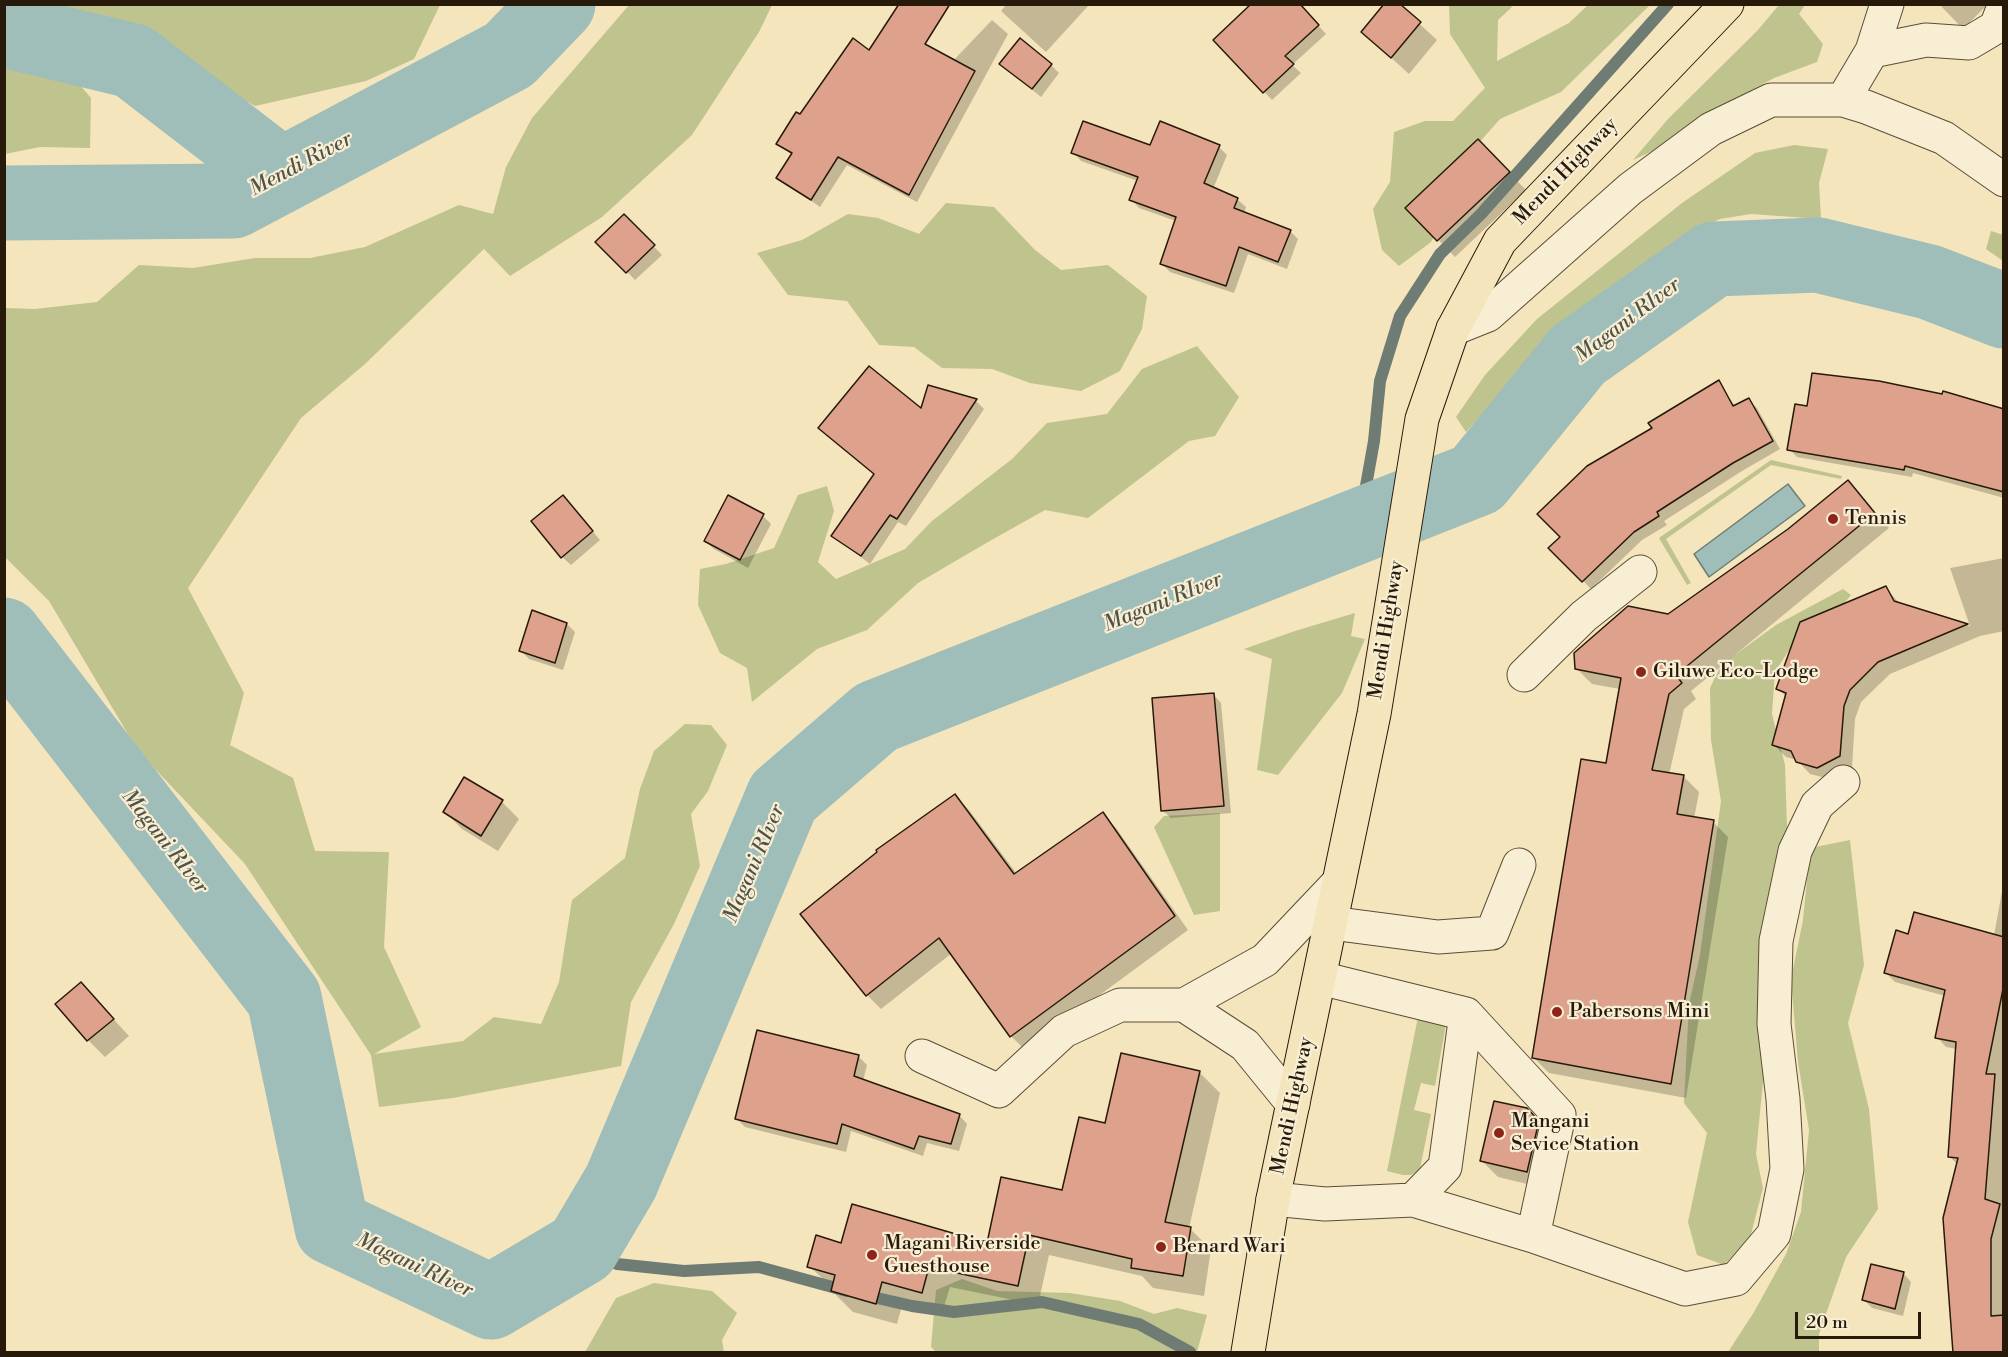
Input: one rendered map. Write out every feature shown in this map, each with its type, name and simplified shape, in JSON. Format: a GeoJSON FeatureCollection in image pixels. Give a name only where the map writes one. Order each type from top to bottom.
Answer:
{"type":"FeatureCollection","features":[{"type":"Feature","properties":{"kind":"main road","name":"Mendi Highway"},"geometry":{"type":"LineString","coordinates":[[1248,1353],[1273,1199],[1374,714],[1422,419],[1453,330],[1500,242],[1727,4]]}},
{"type":"Feature","properties":{"kind":"street"},"geometry":{"type":"LineString","coordinates":[[1843,100],[1872,51],[1887,4]]}},
{"type":"Feature","properties":{"kind":"street"},"geometry":{"type":"LineString","coordinates":[[1872,51],[1926,40],[1969,43],[1996,27],[2004,6]]}},
{"type":"Feature","properties":{"kind":"street"},"geometry":{"type":"LineString","coordinates":[[1453,330],[1488,315],[1630,189],[1712,129],[1771,100],[1843,100],[1866,107],[1944,138],[2004,180]]}},
{"type":"Feature","properties":{"kind":"street"},"geometry":{"type":"LineString","coordinates":[[1524,675],[1584,616],[1640,572]]}},
{"type":"Feature","properties":{"kind":"street"},"geometry":{"type":"LineString","coordinates":[[1273,1199],[1324,1204],[1413,1200],[1533,1236],[1685,1288],[1736,1279],[1774,1234],[1787,1169],[1783,1099],[1774,1024],[1776,941],[1795,851],[1817,805],[1844,782]]}},
{"type":"Feature","properties":{"kind":"street"},"geometry":{"type":"LineString","coordinates":[[1331,923],[1438,937],[1492,933],[1519,865]]}},
{"type":"Feature","properties":{"kind":"street"},"geometry":{"type":"LineString","coordinates":[[922,1056],[999,1091],[1064,1031],[1120,1005],[1184,1005],[1265,960],[1339,882]]}},
{"type":"Feature","properties":{"kind":"street"},"geometry":{"type":"LineString","coordinates":[[1320,978],[1466,1014],[1559,1115],[1533,1236]]}},
{"type":"Feature","properties":{"kind":"street"},"geometry":{"type":"LineString","coordinates":[[1184,1005],[1245,1045],[1293,1104]]}},
{"type":"Feature","properties":{"kind":"street"},"geometry":{"type":"LineString","coordinates":[[1413,1200],[1445,1167],[1466,1014]]}},
{"type":"Feature","properties":{"kind":"green space"},"geometry":{"type":"Polygon","coordinates":[[[1509,4],[1512,7],[1498,20],[1497,61],[1569,23],[1588,5],[1650,5],[1561,92],[1500,119],[1470,153],[1453,201],[1431,242],[1399,266],[1382,250],[1373,209],[1390,182],[1394,132],[1425,121],[1453,121],[1485,88],[1450,34],[1449,5],[1509,4]]]}},
{"type":"Feature","properties":{"kind":"green space"},"geometry":{"type":"Polygon","coordinates":[[[4,5],[440,5],[414,59],[366,81],[255,106],[213,82],[90,27],[5,17],[4,5]]]}},
{"type":"Feature","properties":{"kind":"green space"},"geometry":{"type":"Polygon","coordinates":[[[629,5],[772,5],[759,32],[692,135],[602,217],[510,276],[484,249],[365,364],[301,418],[188,588],[244,693],[230,745],[293,778],[315,851],[389,852],[384,947],[421,1027],[374,1054],[463,1041],[494,1017],[541,1024],[559,982],[572,900],[625,858],[640,789],[654,751],[685,724],[711,725],[727,745],[708,791],[691,814],[700,866],[674,924],[631,1002],[621,1066],[453,1098],[379,1107],[371,1055],[245,864],[138,751],[49,601],[5,557],[5,308],[35,309],[97,302],[139,265],[193,268],[255,258],[310,258],[365,247],[459,205],[493,214],[506,167],[532,118],[629,5]]]}},
{"type":"Feature","properties":{"kind":"green space"},"geometry":{"type":"Polygon","coordinates":[[[1779,5],[1805,5],[1799,14],[1823,44],[1817,62],[1774,78],[1734,100],[1676,140],[1633,160],[1668,119],[1757,31],[1779,5]]]}},
{"type":"Feature","properties":{"kind":"green space"},"geometry":{"type":"Polygon","coordinates":[[[4,43],[62,64],[91,98],[90,148],[40,147],[5,154],[4,43]]]}},
{"type":"Feature","properties":{"kind":"green space"},"geometry":{"type":"Polygon","coordinates":[[[1794,145],[1828,149],[1819,183],[1821,219],[1751,214],[1720,219],[1684,236],[1560,328],[1466,432],[1456,417],[1485,375],[1537,319],[1682,203],[1755,153],[1794,145]]]}},
{"type":"Feature","properties":{"kind":"green space"},"geometry":{"type":"Polygon","coordinates":[[[946,203],[994,207],[1035,250],[1061,270],[1108,265],[1147,296],[1142,329],[1120,371],[1081,391],[1030,383],[992,369],[942,368],[914,347],[879,345],[847,301],[788,295],[757,253],[802,240],[848,214],[878,218],[919,234],[946,203]]]}},
{"type":"Feature","properties":{"kind":"green space"},"geometry":{"type":"Polygon","coordinates":[[[1991,231],[2003,235],[2003,261],[1986,249],[1991,231]]]}},
{"type":"Feature","properties":{"kind":"green space"},"geometry":{"type":"Polygon","coordinates":[[[1197,346],[1239,397],[1215,436],[1189,441],[1088,518],[1045,510],[988,542],[918,583],[867,630],[817,649],[752,702],[747,668],[720,653],[698,605],[700,569],[726,564],[774,548],[798,495],[827,486],[834,511],[818,562],[836,579],[905,549],[932,521],[1012,459],[1047,423],[1107,414],[1142,369],[1197,346]]]}},
{"type":"Feature","properties":{"kind":"green space"},"geometry":{"type":"Polygon","coordinates":[[[1771,460],[1842,476],[1841,479],[1771,465],[1666,539],[1691,583],[1687,585],[1659,538],[1771,460]]]}},
{"type":"Feature","properties":{"kind":"green space"},"geometry":{"type":"Polygon","coordinates":[[[1843,589],[1851,595],[1841,607],[1798,636],[1775,672],[1772,714],[1785,765],[1787,827],[1772,895],[1765,1061],[1756,1154],[1763,1188],[1750,1238],[1724,1265],[1697,1255],[1688,1222],[1707,1133],[1684,1103],[1689,1004],[1700,955],[1721,801],[1711,740],[1710,688],[1721,665],[1776,625],[1843,589]]]}},
{"type":"Feature","properties":{"kind":"green space"},"geometry":{"type":"Polygon","coordinates":[[[1355,613],[1351,636],[1365,639],[1342,693],[1278,775],[1257,770],[1272,659],[1244,649],[1355,613]]]}},
{"type":"Feature","properties":{"kind":"green space"},"geometry":{"type":"Polygon","coordinates":[[[1220,813],[1220,911],[1194,915],[1154,827],[1164,816],[1220,813]]]}},
{"type":"Feature","properties":{"kind":"green space"},"geometry":{"type":"Polygon","coordinates":[[[1850,840],[1864,965],[1848,1023],[1869,1109],[1878,1209],[1846,1257],[1819,1334],[1819,1352],[1728,1352],[1754,1312],[1786,1254],[1801,1212],[1809,1130],[1798,1062],[1791,979],[1803,920],[1810,848],[1850,840]]]}},
{"type":"Feature","properties":{"kind":"green space"},"geometry":{"type":"Polygon","coordinates":[[[1419,1012],[1446,1024],[1435,1086],[1421,1083],[1414,1110],[1431,1114],[1420,1169],[1411,1175],[1403,1175],[1387,1171],[1419,1012]]]}},
{"type":"Feature","properties":{"kind":"green space"},"geometry":{"type":"Polygon","coordinates":[[[962,1279],[997,1291],[1070,1293],[1120,1301],[1154,1314],[1177,1308],[1207,1315],[1197,1352],[936,1352],[931,1347],[936,1290],[962,1279]]]}},
{"type":"Feature","properties":{"kind":"green space"},"geometry":{"type":"Polygon","coordinates":[[[654,1283],[712,1291],[737,1313],[722,1340],[724,1352],[585,1352],[616,1298],[654,1283]]]}},
{"type":"Feature","properties":{"kind":"water"},"geometry":{"type":"Polygon","coordinates":[[[1788,484],[1805,506],[1709,577],[1694,554],[1788,484]]]}},
{"type":"Feature","properties":{"kind":"building"},"geometry":{"type":"Polygon","coordinates":[[[899,4],[950,4],[925,44],[975,71],[909,195],[838,157],[811,200],[776,178],[792,153],[776,144],[796,112],[800,114],[853,38],[869,50],[899,4]]]}},
{"type":"Feature","properties":{"kind":"building"},"geometry":{"type":"Polygon","coordinates":[[[1251,4],[1300,4],[1319,25],[1285,56],[1294,64],[1263,93],[1213,40],[1251,4]]]}},
{"type":"Feature","properties":{"kind":"building"},"geometry":{"type":"Polygon","coordinates":[[[1384,4],[1400,4],[1421,22],[1391,58],[1361,32],[1384,4]]]}},
{"type":"Feature","properties":{"kind":"building"},"geometry":{"type":"Polygon","coordinates":[[[1020,38],[1052,64],[1032,89],[999,64],[1020,38]]]}},
{"type":"Feature","properties":{"kind":"building"},"geometry":{"type":"Polygon","coordinates":[[[1083,121],[1150,145],[1160,121],[1220,145],[1204,183],[1238,198],[1234,208],[1291,230],[1278,262],[1239,247],[1226,286],[1160,264],[1176,217],[1129,200],[1138,177],[1071,153],[1083,121]]]}},
{"type":"Feature","properties":{"kind":"building"},"geometry":{"type":"Polygon","coordinates":[[[1478,139],[1510,172],[1437,241],[1405,208],[1478,139]]]}},
{"type":"Feature","properties":{"kind":"building"},"geometry":{"type":"Polygon","coordinates":[[[624,214],[655,245],[626,273],[595,242],[624,214]]]}},
{"type":"Feature","properties":{"kind":"building"},"geometry":{"type":"Polygon","coordinates":[[[869,366],[921,408],[928,385],[977,399],[897,519],[890,515],[861,556],[831,536],[874,474],[818,428],[869,366]]]}},
{"type":"Feature","properties":{"kind":"building"},"geometry":{"type":"Polygon","coordinates":[[[1812,373],[1879,381],[1942,394],[1943,391],[2004,409],[2004,492],[1905,466],[1904,470],[1787,450],[1795,404],[1807,406],[1812,373]]]}},
{"type":"Feature","properties":{"kind":"building"},"geometry":{"type":"Polygon","coordinates":[[[1719,380],[1733,406],[1749,398],[1773,441],[1733,463],[1657,512],[1659,516],[1634,532],[1582,582],[1548,548],[1560,537],[1537,514],[1587,466],[1652,428],[1648,423],[1719,380]]]}},
{"type":"Feature","properties":{"kind":"building"},"geometry":{"type":"Polygon","coordinates":[[[1848,480],[1875,513],[1676,675],[1682,683],[1669,694],[1652,770],[1684,775],[1677,814],[1714,820],[1671,1084],[1532,1058],[1581,759],[1606,763],[1621,678],[1575,669],[1574,653],[1628,606],[1668,614],[1788,529],[1848,480]]]}},
{"type":"Feature","properties":{"kind":"building"},"geometry":{"type":"Polygon","coordinates":[[[563,495],[593,531],[561,558],[531,521],[563,495]]]}},
{"type":"Feature","properties":{"kind":"building"},"geometry":{"type":"Polygon","coordinates":[[[728,495],[764,514],[740,560],[704,541],[728,495]]]}},
{"type":"Feature","properties":{"kind":"building"},"geometry":{"type":"Polygon","coordinates":[[[1886,586],[1894,601],[1968,624],[1878,662],[1850,690],[1844,706],[1840,756],[1817,768],[1796,762],[1791,751],[1772,745],[1786,693],[1776,689],[1800,622],[1886,586]]]}},
{"type":"Feature","properties":{"kind":"building"},"geometry":{"type":"Polygon","coordinates":[[[532,610],[567,623],[555,663],[519,651],[532,610]]]}},
{"type":"Feature","properties":{"kind":"building"},"geometry":{"type":"Polygon","coordinates":[[[1214,693],[1224,806],[1161,811],[1152,698],[1214,693]]]}},
{"type":"Feature","properties":{"kind":"building"},"geometry":{"type":"Polygon","coordinates":[[[464,777],[503,800],[481,836],[443,812],[464,777]]]}},
{"type":"Feature","properties":{"kind":"building"},"geometry":{"type":"Polygon","coordinates":[[[955,794],[1014,874],[1103,812],[1175,916],[1010,1037],[939,938],[866,996],[800,914],[877,852],[876,850],[955,794]]]}},
{"type":"Feature","properties":{"kind":"building"},"geometry":{"type":"Polygon","coordinates":[[[1914,912],[2004,937],[2004,984],[1986,1074],[1995,1074],[1985,1199],[2000,1204],[1991,1239],[1991,1316],[2004,1315],[2004,1353],[1953,1353],[1943,1218],[1958,1158],[1948,1157],[1956,1042],[1935,1038],[1945,990],[1884,973],[1896,930],[1908,934],[1914,912]]]}},
{"type":"Feature","properties":{"kind":"building"},"geometry":{"type":"Polygon","coordinates":[[[81,982],[114,1019],[87,1041],[55,1004],[81,982]]]}},
{"type":"Feature","properties":{"kind":"building"},"geometry":{"type":"Polygon","coordinates":[[[757,1030],[859,1055],[854,1076],[960,1114],[951,1144],[919,1136],[914,1149],[842,1124],[837,1144],[735,1119],[757,1030]]]}},
{"type":"Feature","properties":{"kind":"building"},"geometry":{"type":"Polygon","coordinates":[[[1121,1053],[1200,1071],[1165,1222],[1191,1227],[1183,1276],[1131,1268],[1132,1259],[1029,1235],[1018,1286],[929,1267],[922,1293],[882,1282],[876,1304],[831,1291],[835,1275],[807,1267],[816,1235],[841,1243],[852,1204],[987,1243],[1001,1177],[1062,1190],[1079,1117],[1105,1123],[1121,1053]]]}},
{"type":"Feature","properties":{"kind":"building"},"geometry":{"type":"Polygon","coordinates":[[[1494,1101],[1527,1108],[1539,1121],[1527,1172],[1480,1161],[1494,1101]]]}},
{"type":"Feature","properties":{"kind":"building"},"geometry":{"type":"Polygon","coordinates":[[[1871,1264],[1904,1272],[1895,1309],[1862,1300],[1871,1264]]]}},
{"type":"Feature","properties":{"kind":"waterway","name":"Mendi River"},"geometry":{"type":"LineString","coordinates":[[4,203],[233,201],[509,55],[558,4]]}},
{"type":"Feature","properties":{"kind":"waterway"},"geometry":{"type":"LineString","coordinates":[[1359,525],[1374,441],[1380,381],[1400,316],[1440,254],[1481,214],[1668,4]]}},
{"type":"Feature","properties":{"kind":"waterway"},"geometry":{"type":"LineString","coordinates":[[4,30],[133,61],[281,175]]}},
{"type":"Feature","properties":{"kind":"waterway","name":"Magani RIver"},"geometry":{"type":"LineString","coordinates":[[4,635],[284,998],[332,1227],[491,1302],[582,1248],[621,1182],[783,797],[876,717],[1477,479],[1578,355],[1714,259],[1818,255],[1929,282],[2004,311]]}},
{"type":"Feature","properties":{"kind":"waterway"},"geometry":{"type":"LineString","coordinates":[[582,1248],[617,1264],[684,1271],[759,1267],[847,1291]]}},
{"type":"Feature","properties":{"kind":"waterway"},"geometry":{"type":"LineString","coordinates":[[864,1295],[912,1306],[954,1312],[1042,1302],[1139,1324],[1190,1352]]}},
{"type":"Feature","properties":{"kind":"place","name":"Tennis"},"geometry":{"type":"Point","coordinates":[1833,519]}},
{"type":"Feature","properties":{"kind":"place","name":"Giluwe Eco-Lodge"},"geometry":{"type":"Point","coordinates":[1641,672]}},
{"type":"Feature","properties":{"kind":"place","name":"Pabersons Mini"},"geometry":{"type":"Point","coordinates":[1557,1012]}},
{"type":"Feature","properties":{"kind":"place","name":"Mangani Sevice Station"},"geometry":{"type":"Point","coordinates":[1499,1133]}},
{"type":"Feature","properties":{"kind":"place","name":"Benard Wari"},"geometry":{"type":"Point","coordinates":[1161,1247]}},
{"type":"Feature","properties":{"kind":"place","name":"Magani Riverside Guesthouse"},"geometry":{"type":"Point","coordinates":[872,1255]}}]}
